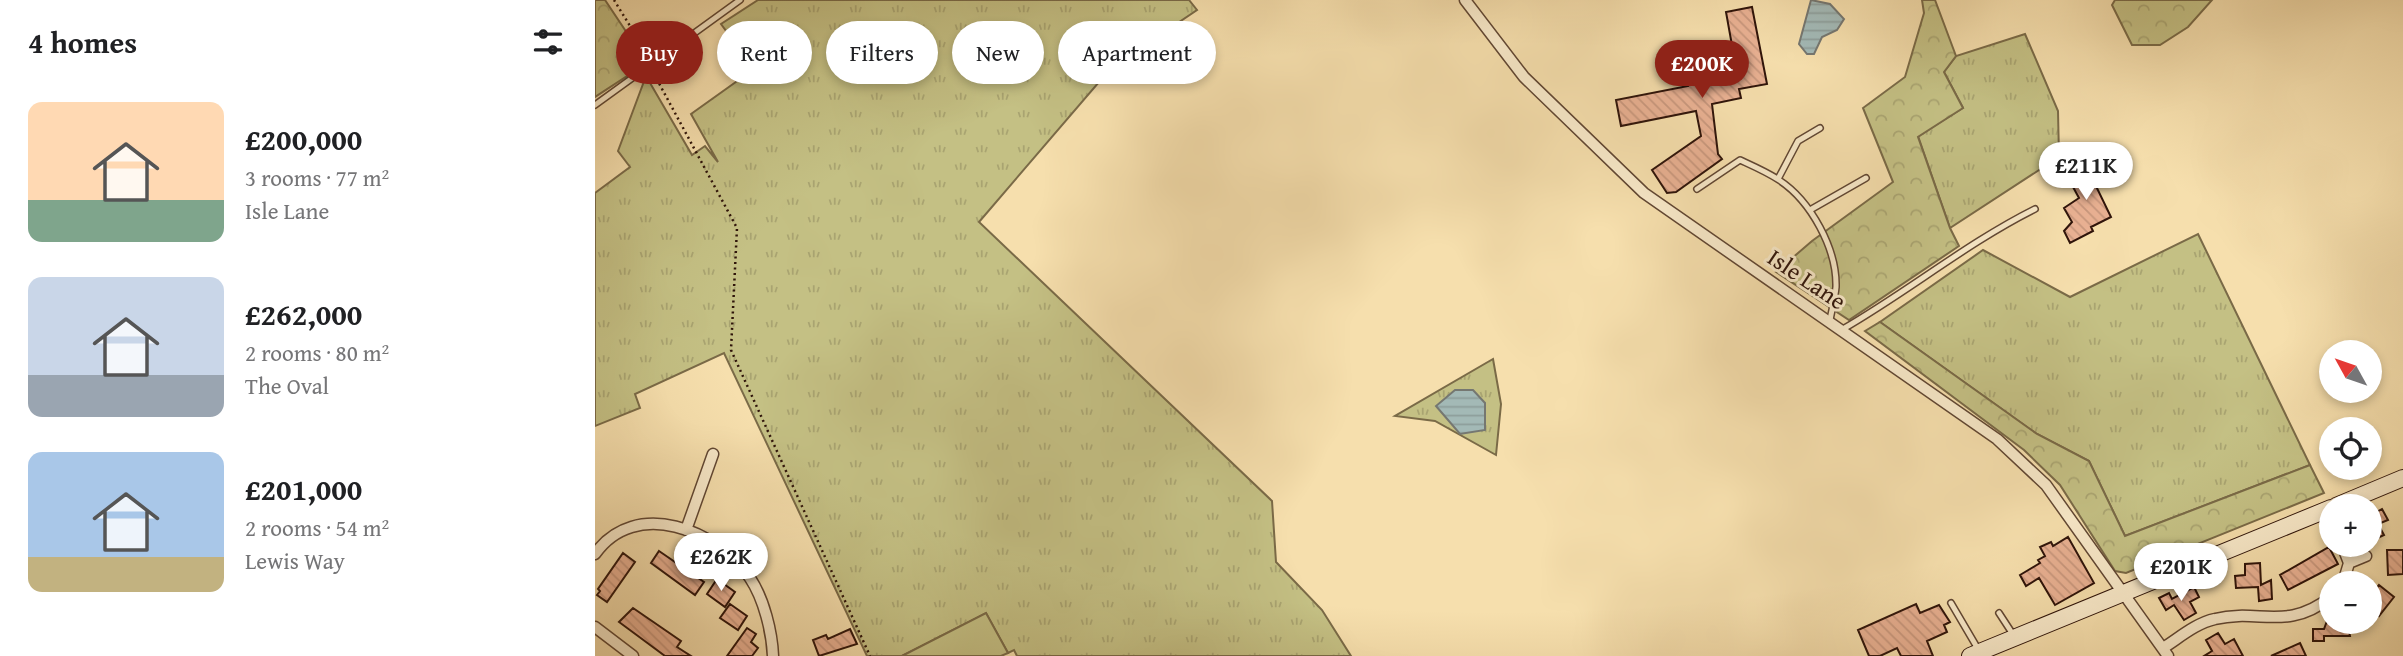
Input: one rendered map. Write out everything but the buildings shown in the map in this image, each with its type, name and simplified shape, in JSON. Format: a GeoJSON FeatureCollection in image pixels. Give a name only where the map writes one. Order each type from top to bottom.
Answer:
{"type":"FeatureCollection","features":[{"type":"Feature","properties":{"kind":"main road"},"geometry":{"type":"LineString","coordinates":[[2364,494],[2403,478]]}},
{"type":"Feature","properties":{"kind":"main road"},"geometry":{"type":"LineString","coordinates":[[1974,654],[2319,513]]}},
{"type":"Feature","properties":{"kind":"street","name":"Isle Lane"},"geometry":{"type":"LineString","coordinates":[[1465,0],[1524,77],[1644,193],[1843,329],[1997,439],[2046,485],[2120,593],[2166,652]]}},
{"type":"Feature","properties":{"kind":"street"},"geometry":{"type":"LineString","coordinates":[[686,530],[713,454]]}},
{"type":"Feature","properties":{"kind":"street"},"geometry":{"type":"LineString","coordinates":[[595,554],[603,543],[631,527],[649,523],[686,530],[724,551],[752,580],[765,615],[773,656]]}},
{"type":"Feature","properties":{"kind":"street"},"geometry":{"type":"LineString","coordinates":[[2347,557],[2349,563],[2347,571]]}},
{"type":"Feature","properties":{"kind":"street"},"geometry":{"type":"LineString","coordinates":[[2349,563],[2364,557]]}},
{"type":"Feature","properties":{"kind":"street"},"geometry":{"type":"LineString","coordinates":[[2166,652],[2206,621],[2235,616],[2283,619],[2319,602]]}},
{"type":"Feature","properties":{"kind":"street"},"geometry":{"type":"LineString","coordinates":[[595,627],[633,656]]}},
{"type":"Feature","properties":{"kind":"lane"},"geometry":{"type":"LineString","coordinates":[[703,27],[740,0]]}},
{"type":"Feature","properties":{"kind":"lane"},"geometry":{"type":"LineString","coordinates":[[595,105],[624,84]]}},
{"type":"Feature","properties":{"kind":"lane"},"geometry":{"type":"LineString","coordinates":[[1778,178],[1798,141],[1820,128]]}},
{"type":"Feature","properties":{"kind":"lane"},"geometry":{"type":"LineString","coordinates":[[1697,189],[1740,160],[1778,178],[1796,193],[1810,210],[1828,247],[1834,269],[1836,288],[1830,320]]}},
{"type":"Feature","properties":{"kind":"lane"},"geometry":{"type":"LineString","coordinates":[[1810,210],[1866,178]]}},
{"type":"Feature","properties":{"kind":"lane"},"geometry":{"type":"LineString","coordinates":[[1843,329],[1895,299],[1996,228],[2035,209]]}},
{"type":"Feature","properties":{"kind":"lane"},"geometry":{"type":"LineString","coordinates":[[1951,604],[1974,654]]}},
{"type":"Feature","properties":{"kind":"lane"},"geometry":{"type":"LineString","coordinates":[[1999,613],[2016,638]]}},
{"type":"Feature","properties":{"kind":"path"},"geometry":{"type":"LineString","coordinates":[[614,0],[627,21]]}},
{"type":"Feature","properties":{"kind":"path"},"geometry":{"type":"LineString","coordinates":[[659,84],[737,228],[731,350],[870,656]]}},
{"type":"Feature","properties":{"kind":"green space"},"geometry":{"type":"Polygon","coordinates":[[[595,0],[605,0],[619,21],[616,21],[616,83],[595,97],[595,0]]]}},
{"type":"Feature","properties":{"kind":"green space"},"geometry":{"type":"Polygon","coordinates":[[[758,0],[1189,0],[1197,10],[1181,21],[1058,21],[1058,84],[1097,84],[979,222],[1272,501],[1276,562],[1322,610],[1351,656],[1017,656],[1014,650],[1008,653],[986,613],[902,656],[867,656],[724,353],[635,394],[640,408],[595,426],[595,193],[630,167],[618,151],[643,84],[651,84],[692,155],[705,146],[718,162],[691,114],[733,84],[812,84],[812,21],[726,21],[758,0]]]}},
{"type":"Feature","properties":{"kind":"green space"},"geometry":{"type":"Polygon","coordinates":[[[1922,0],[1935,0],[1956,56],[1944,72],[1963,108],[1918,137],[1959,246],[1849,320],[1776,272],[1812,241],[1893,182],[1863,108],[1905,77],[1924,13],[1922,0]]]}},
{"type":"Feature","properties":{"kind":"green space"},"geometry":{"type":"Polygon","coordinates":[[[2115,0],[2212,0],[2188,27],[2160,45],[2132,45],[2112,5],[2115,0]]]}},
{"type":"Feature","properties":{"kind":"green space"},"geometry":{"type":"Polygon","coordinates":[[[2025,34],[2058,111],[2059,157],[1950,228],[1918,136],[1963,108],[1944,72],[1956,56],[2025,34]]]}},
{"type":"Feature","properties":{"kind":"green space"},"geometry":{"type":"Polygon","coordinates":[[[2198,234],[2310,465],[2125,536],[2089,461],[2037,434],[1880,322],[1983,250],[2070,297],[2198,234]]]}},
{"type":"Feature","properties":{"kind":"green space"},"geometry":{"type":"Polygon","coordinates":[[[1880,322],[2037,434],[2089,461],[2125,536],[2310,465],[2324,493],[2126,573],[2115,571],[2060,485],[2024,450],[1865,331],[1880,322]]]}},
{"type":"Feature","properties":{"kind":"green space"},"geometry":{"type":"Polygon","coordinates":[[[1493,359],[1501,404],[1496,455],[1435,421],[1395,416],[1493,359]]]}},
{"type":"Feature","properties":{"kind":"green space"},"geometry":{"type":"Polygon","coordinates":[[[986,613],[1008,653],[1001,656],[902,656],[986,613]]]}},
{"type":"Feature","properties":{"kind":"water"},"geometry":{"type":"Polygon","coordinates":[[[1811,0],[1830,4],[1844,19],[1837,30],[1822,37],[1814,54],[1807,54],[1799,44],[1811,0]]]}},
{"type":"Feature","properties":{"kind":"water"},"geometry":{"type":"Polygon","coordinates":[[[1455,390],[1473,390],[1485,403],[1485,430],[1460,434],[1436,406],[1455,390]]]}}]}
